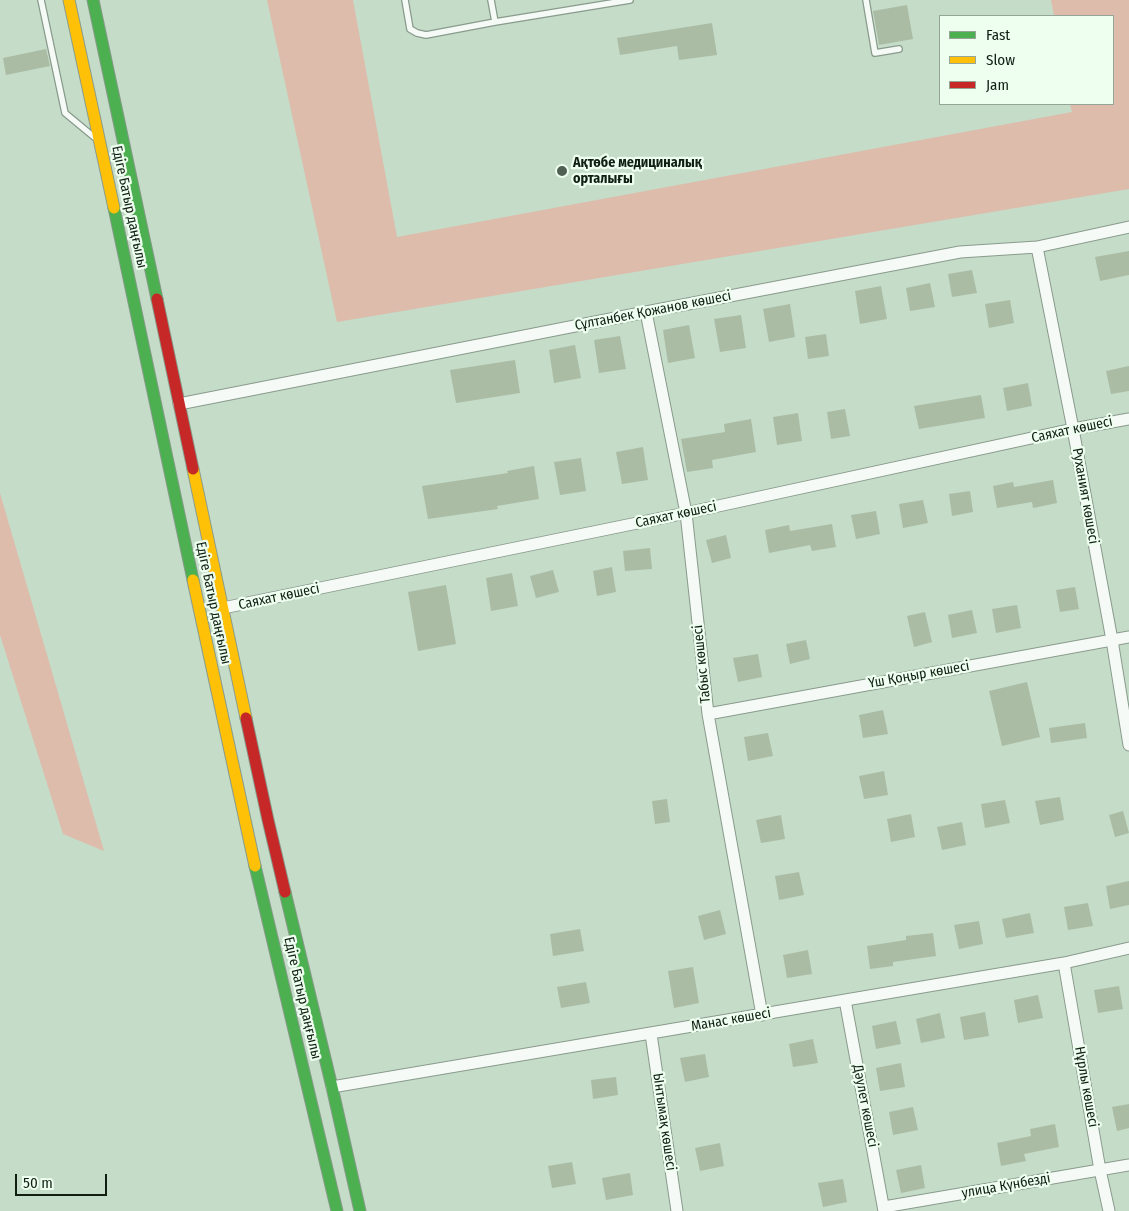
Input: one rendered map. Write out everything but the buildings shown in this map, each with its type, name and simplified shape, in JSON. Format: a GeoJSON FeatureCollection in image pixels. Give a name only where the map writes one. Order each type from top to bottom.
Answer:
{"type":"FeatureCollection","features":[{"type":"Feature","properties":{"kind":"main road","name":"Едіге Батыр даңғылы"},"geometry":{"type":"LineString","coordinates":[[69,0],[246,826],[337,1211]]}},
{"type":"Feature","properties":{"kind":"main road","name":"Едіге Батыр даңғылы"},"geometry":{"type":"LineString","coordinates":[[93,0],[268,820],[360,1211]]}},
{"type":"Feature","properties":{"kind":"street","name":"Сұлтанбек Қожанов көшесі"},"geometry":{"type":"LineString","coordinates":[[179,404],[960,252],[1037,247],[1129,228]]}},
{"type":"Feature","properties":{"kind":"street","name":"Руханият көшесі"},"geometry":{"type":"LineString","coordinates":[[1037,247],[1125,699],[1129,745]]}},
{"type":"Feature","properties":{"kind":"street","name":"Табыс көшесі"},"geometry":{"type":"LineString","coordinates":[[646,312],[686,513],[708,714],[762,1014]]}},
{"type":"Feature","properties":{"kind":"street","name":"Саяхат көшесі"},"geometry":{"type":"LineString","coordinates":[[223,608],[686,513],[1129,418]]}},
{"type":"Feature","properties":{"kind":"street","name":"Үш Қоңыр көшесі"},"geometry":{"type":"LineString","coordinates":[[708,714],[1129,637]]}},
{"type":"Feature","properties":{"kind":"street","name":"Манас көшесі"},"geometry":{"type":"LineString","coordinates":[[332,1087],[1064,963],[1129,948]]}},
{"type":"Feature","properties":{"kind":"street","name":"Нұрлы көшесі"},"geometry":{"type":"LineString","coordinates":[[1064,963],[1100,1170],[1109,1211]]}},
{"type":"Feature","properties":{"kind":"street","name":"Дәулет көшесі"},"geometry":{"type":"LineString","coordinates":[[845,1000],[884,1209]]}},
{"type":"Feature","properties":{"kind":"street","name":"Ынтымақ көшесі"},"geometry":{"type":"LineString","coordinates":[[651,1034],[677,1211]]}},
{"type":"Feature","properties":{"kind":"street","name":"улица Күнбезді"},"geometry":{"type":"LineString","coordinates":[[884,1209],[1129,1165]]}},
{"type":"Feature","properties":{"kind":"lane"},"geometry":{"type":"LineString","coordinates":[[41,0],[65,113],[99,141]]}},
{"type":"Feature","properties":{"kind":"lane"},"geometry":{"type":"LineString","coordinates":[[405,0],[410,29],[416,33],[426,35],[630,0]]}},
{"type":"Feature","properties":{"kind":"lane"},"geometry":{"type":"LineString","coordinates":[[491,0],[494,22]]}},
{"type":"Feature","properties":{"kind":"lane"},"geometry":{"type":"LineString","coordinates":[[866,0],[875,53],[899,49]]}},
{"type":"Feature","properties":{"kind":"shaded area"},"geometry":{"type":"Polygon","coordinates":[[[267,0],[353,0],[397,237],[1072,112],[1070,105],[1114,105],[1114,15],[1054,15],[1051,0],[1129,0],[1129,189],[337,322],[267,0]]]}},
{"type":"Feature","properties":{"kind":"shaded area"},"geometry":{"type":"Polygon","coordinates":[[[0,493],[104,851],[63,834],[0,635],[0,493]]]}},
{"type":"Feature","properties":{"kind":"traffic: fast"},"geometry":{"type":"LineString","coordinates":[[93,0],[157,299]]}},
{"type":"Feature","properties":{"kind":"traffic: fast"},"geometry":{"type":"LineString","coordinates":[[114,208],[193,580]]}},
{"type":"Feature","properties":{"kind":"traffic: fast"},"geometry":{"type":"LineString","coordinates":[[255,866],[337,1211]]}},
{"type":"Feature","properties":{"kind":"traffic: fast"},"geometry":{"type":"LineString","coordinates":[[285,892],[360,1211]]}},
{"type":"Feature","properties":{"kind":"traffic: slow"},"geometry":{"type":"LineString","coordinates":[[69,0],[114,208]]}},
{"type":"Feature","properties":{"kind":"traffic: slow"},"geometry":{"type":"LineString","coordinates":[[193,469],[246,718]]}},
{"type":"Feature","properties":{"kind":"traffic: slow"},"geometry":{"type":"LineString","coordinates":[[193,580],[255,866]]}},
{"type":"Feature","properties":{"kind":"traffic: jam"},"geometry":{"type":"LineString","coordinates":[[157,299],[193,469]]}},
{"type":"Feature","properties":{"kind":"traffic: jam"},"geometry":{"type":"LineString","coordinates":[[246,718],[285,892]]}},
{"type":"Feature","properties":{"kind":"place","name":"Ақтөбе медициналық орталығы"},"geometry":{"type":"Point","coordinates":[562,171]}}]}
